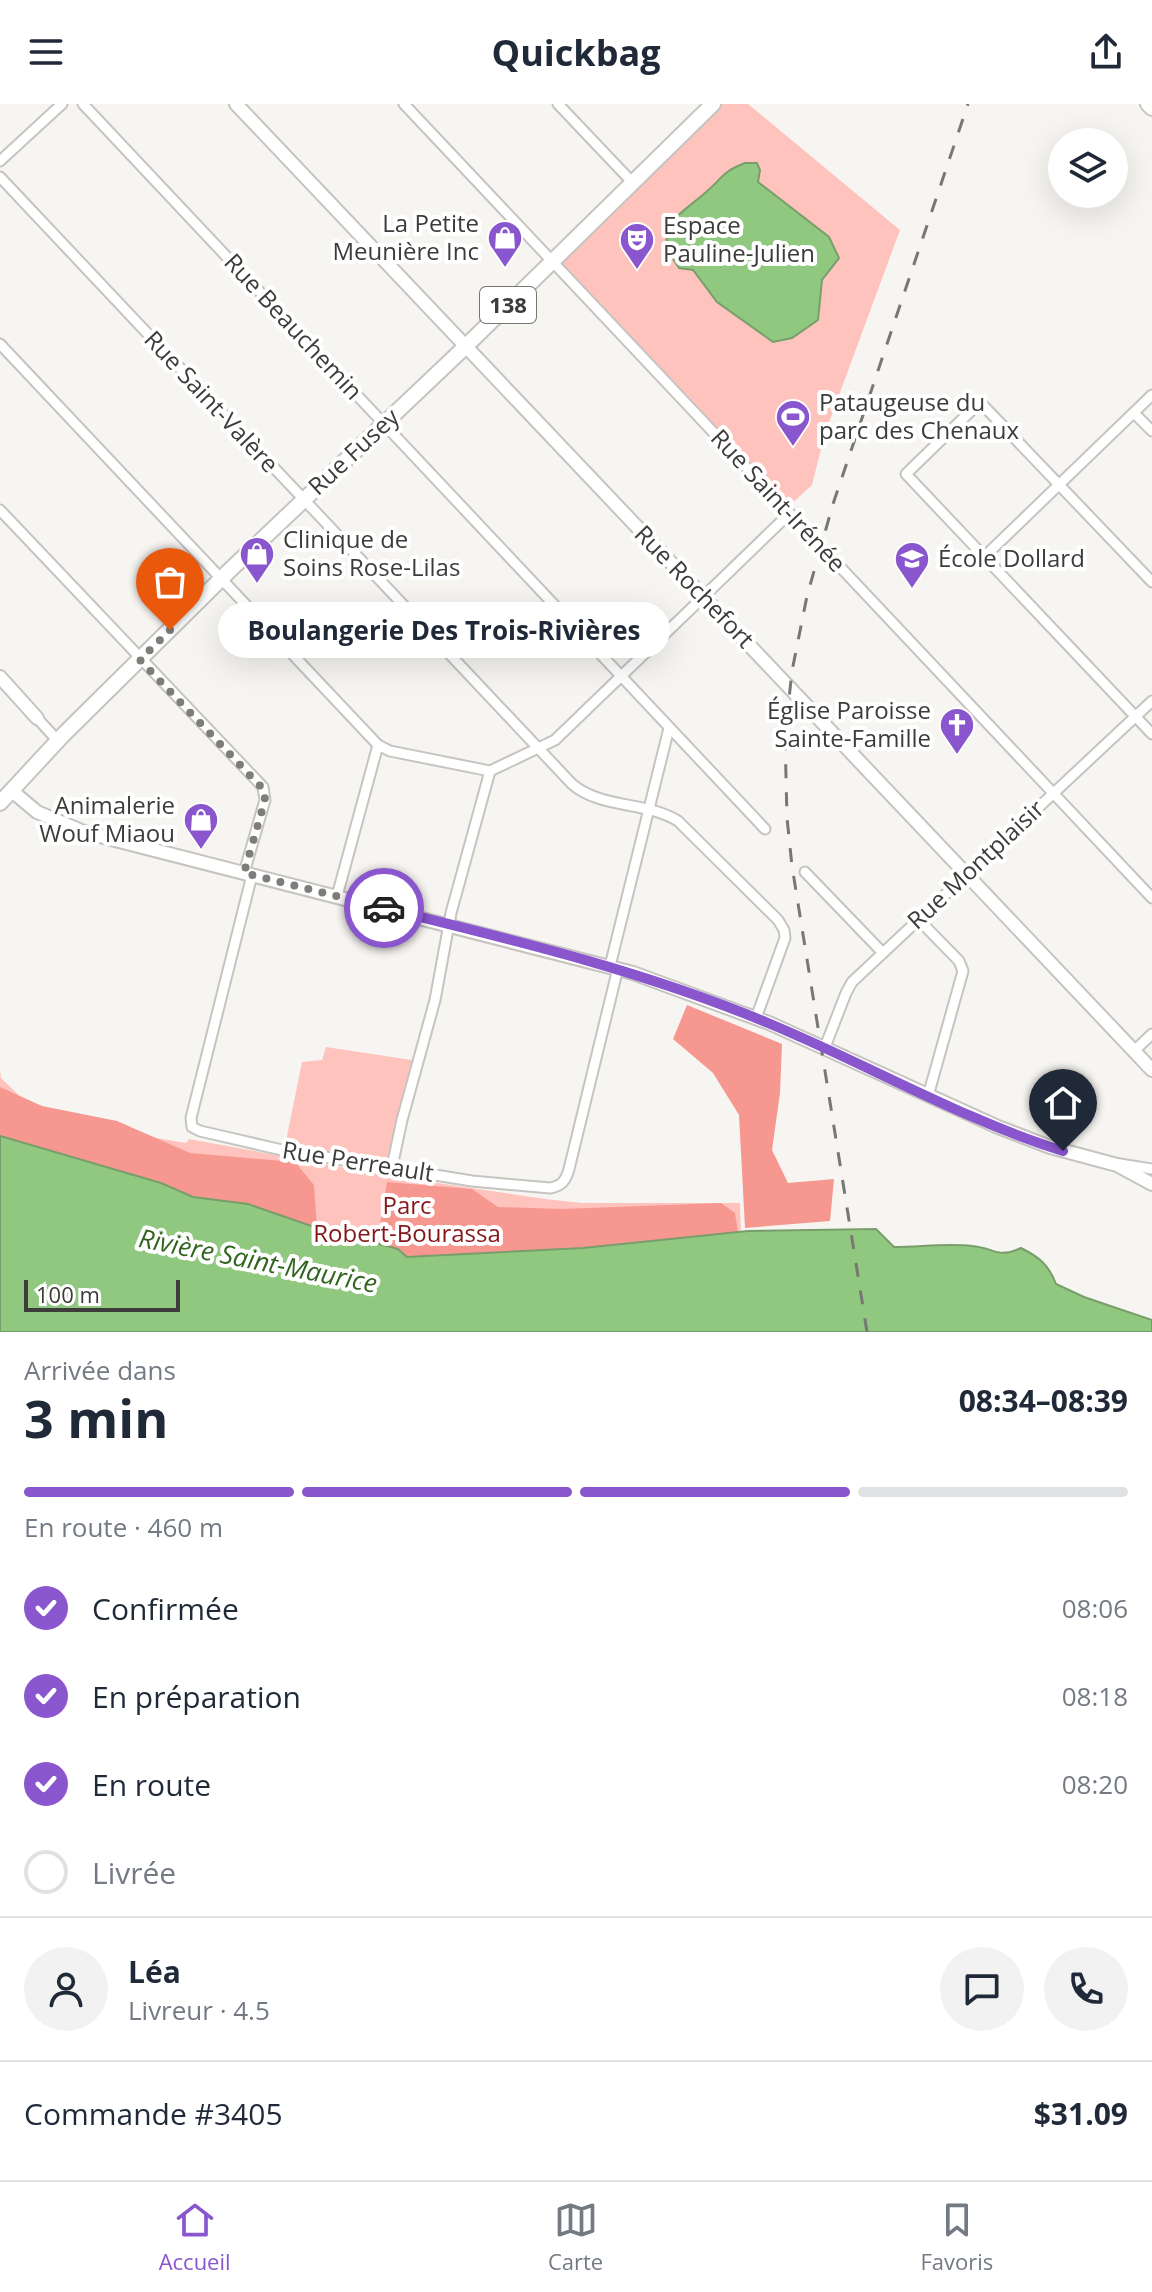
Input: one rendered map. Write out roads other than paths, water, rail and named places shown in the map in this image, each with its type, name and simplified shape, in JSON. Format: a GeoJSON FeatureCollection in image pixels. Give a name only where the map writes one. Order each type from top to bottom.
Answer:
{"type":"FeatureCollection","features":[{"type":"Feature","properties":{"kind":"main road","name":"Rue Fusey"},"geometry":{"type":"LineString","coordinates":[[0,803],[220,579],[465,347],[713,104]]}},
{"type":"Feature","properties":{"kind":"street"},"geometry":{"type":"LineString","coordinates":[[0,161],[62,104]]}},
{"type":"Feature","properties":{"kind":"street","name":"Rue Beauchemin"},"geometry":{"type":"LineString","coordinates":[[83,104],[765,829]]}},
{"type":"Feature","properties":{"kind":"street","name":"Rue Rochefort"},"geometry":{"type":"LineString","coordinates":[[236,104],[1152,1070]]}},
{"type":"Feature","properties":{"kind":"street","name":"Rue Saint-Irénée"},"geometry":{"type":"LineString","coordinates":[[404,104],[1152,898]]}},
{"type":"Feature","properties":{"kind":"street"},"geometry":{"type":"LineString","coordinates":[[558,104],[632,182]]}},
{"type":"Feature","properties":{"kind":"street","name":"Rue Saint-Valère"},"geometry":{"type":"LineString","coordinates":[[0,177],[583,792],[671,817],[684,826],[783,927],[784,944],[756,1018]]}},
{"type":"Feature","properties":{"kind":"street"},"geometry":{"type":"LineString","coordinates":[[0,344],[378,745],[390,751],[490,771],[555,740],[789,514]]}},
{"type":"Feature","properties":{"kind":"street"},"geometry":{"type":"LineString","coordinates":[[984,557],[1152,395]]}},
{"type":"Feature","properties":{"kind":"street"},"geometry":{"type":"LineString","coordinates":[[1152,582],[980,402],[906,474],[1152,734]]}},
{"type":"Feature","properties":{"kind":"street"},"geometry":{"type":"LineString","coordinates":[[1134,413],[1152,431]]}},
{"type":"Feature","properties":{"kind":"street"},"geometry":{"type":"LineString","coordinates":[[0,510],[264,790],[265,800],[248,874]]}},
{"type":"Feature","properties":{"kind":"street"},"geometry":{"type":"LineString","coordinates":[[0,677],[58,741]]}},
{"type":"Feature","properties":{"kind":"street","name":"Rue Montplaisir"},"geometry":{"type":"LineString","coordinates":[[825,1047],[847,989],[1152,701]]}},
{"type":"Feature","properties":{"kind":"street"},"geometry":{"type":"LineString","coordinates":[[614,967],[669,728]]}},
{"type":"Feature","properties":{"kind":"street"},"geometry":{"type":"LineString","coordinates":[[337,896],[378,745]]}},
{"type":"Feature","properties":{"kind":"street"},"geometry":{"type":"LineString","coordinates":[[392,1167],[435,1000],[449,924],[490,771]]}},
{"type":"Feature","properties":{"kind":"street"},"geometry":{"type":"LineString","coordinates":[[12,791],[37,812],[73,828],[614,967],[756,1018],[1038,1143],[1128,1169],[1152,1184]]}},
{"type":"Feature","properties":{"kind":"street"},"geometry":{"type":"LineString","coordinates":[[805,872],[883,953]]}},
{"type":"Feature","properties":{"kind":"street","name":"Rue Perreault"},"geometry":{"type":"LineString","coordinates":[[248,874],[191,1118],[192,1127],[200,1131],[267,1147],[483,1183],[550,1188],[562,1183],[569,1169],[614,967]]}},
{"type":"Feature","properties":{"kind":"street"},"geometry":{"type":"LineString","coordinates":[[919,920],[959,961],[963,971],[928,1096]]}},
{"type":"Feature","properties":{"kind":"street"},"geometry":{"type":"LineString","coordinates":[[1134,1051],[1152,1034]]}},
{"type":"Feature","properties":{"kind":"street"},"geometry":{"type":"LineString","coordinates":[[1110,1163],[1152,1169]]}},
{"type":"Feature","properties":{"kind":"water"},"geometry":{"type":"Polygon","coordinates":[[[745,163],[757,163],[760,170],[758,182],[829,237],[839,258],[822,280],[818,320],[792,338],[773,342],[717,302],[693,270],[679,268],[667,243],[667,233],[676,217],[726,173],[745,163]]]}},
{"type":"Feature","properties":{"kind":"water","name":"Rivière Saint-Maurice"},"geometry":{"type":"Polygon","coordinates":[[[0,1136],[161,1183],[193,1197],[248,1204],[317,1228],[398,1249],[407,1257],[583,1248],[748,1231],[876,1229],[894,1247],[963,1245],[1001,1253],[1021,1248],[1043,1262],[1056,1284],[1152,1320],[1152,1332],[0,1332],[0,1136]]]}},
{"type":"Feature","properties":{"kind":"railway"},"geometry":{"type":"LineString","coordinates":[[867,1332],[792,866],[787,818],[785,736],[792,671],[807,596],[833,504],[968,104]]}},
{"type":"Feature","properties":{"kind":"place","name":"La Petite Meunière Inc"},"geometry":{"type":"Point","coordinates":[505,269]}},
{"type":"Feature","properties":{"kind":"place","name":"Espace Pauline-Julien"},"geometry":{"type":"Point","coordinates":[637,271]}},
{"type":"Feature","properties":{"kind":"place","name":"Pataugeuse du parc des Chenaux"},"geometry":{"type":"Point","coordinates":[793,448]}},
{"type":"Feature","properties":{"kind":"place","name":"Clinique de Soins Rose-Lilas"},"geometry":{"type":"Point","coordinates":[257,585]}},
{"type":"Feature","properties":{"kind":"place","name":"École Dollard"},"geometry":{"type":"Point","coordinates":[912,590]}},
{"type":"Feature","properties":{"kind":"place","name":"Boulangerie Des Trois-Rivières"},"geometry":{"type":"Point","coordinates":[170,630]}},
{"type":"Feature","properties":{"kind":"place","name":"Église Paroisse Sainte-Famille"},"geometry":{"type":"Point","coordinates":[957,756]}},
{"type":"Feature","properties":{"kind":"place","name":"Animalerie Wouf Miaou"},"geometry":{"type":"Point","coordinates":[201,851]}},
{"type":"Feature","properties":{"kind":"park label","name":"Parc Robert-Bourassa"},"geometry":{"type":"Point","coordinates":[407,1220]}}]}
